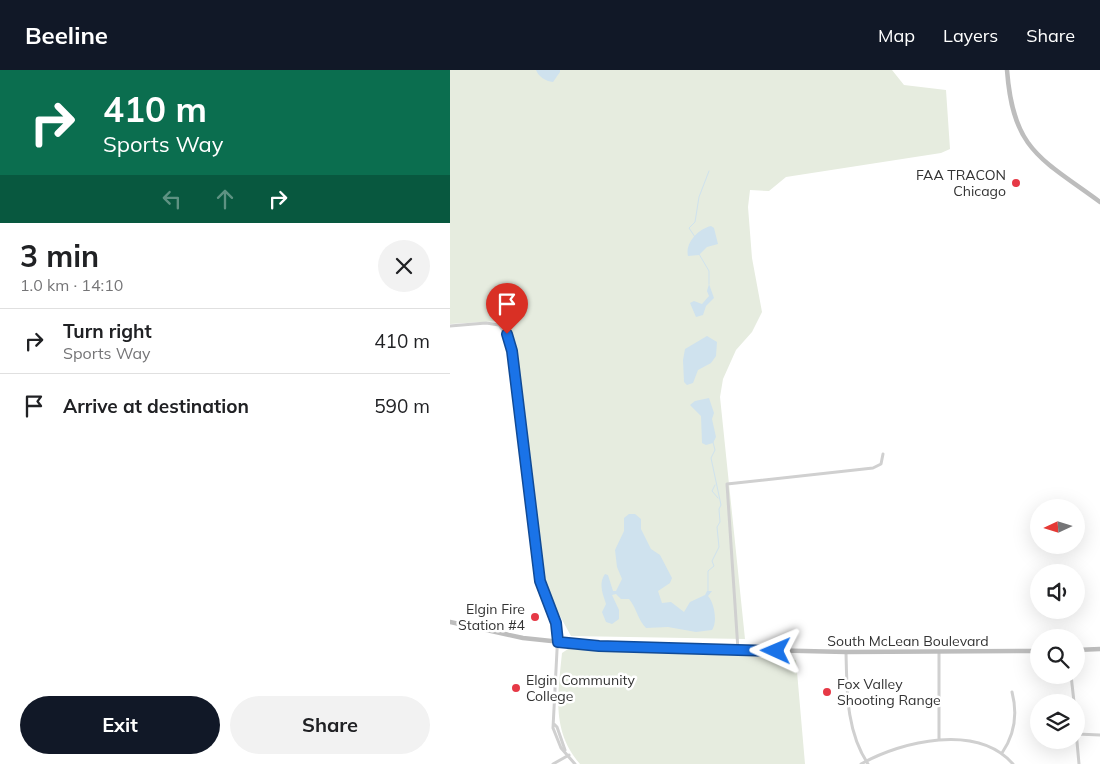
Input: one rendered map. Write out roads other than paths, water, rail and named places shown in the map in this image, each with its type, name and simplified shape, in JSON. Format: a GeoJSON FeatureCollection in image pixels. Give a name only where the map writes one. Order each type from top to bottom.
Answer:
{"type":"FeatureCollection","features":[{"type":"Feature","properties":{"kind":"main road"},"geometry":{"type":"LineString","coordinates":[[1007,70],[1013,115],[1026,140],[1050,167],[1100,202]]}},
{"type":"Feature","properties":{"kind":"main road","name":"South McLean Boulevard"},"geometry":{"type":"LineString","coordinates":[[450,622],[523,638],[558,642],[738,650],[846,652],[1030,651]]}},
{"type":"Feature","properties":{"kind":"main road"},"geometry":{"type":"LineString","coordinates":[[1085,650],[1100,649]]}},
{"type":"Feature","properties":{"kind":"street"},"geometry":{"type":"LineString","coordinates":[[450,326],[486,323],[499,325],[511,342],[540,581],[556,623],[558,642],[553,688],[553,728],[562,748],[575,764]]}},
{"type":"Feature","properties":{"kind":"street"},"geometry":{"type":"LineString","coordinates":[[738,650],[727,484],[873,468],[881,464],[883,454]]}},
{"type":"Feature","properties":{"kind":"street"},"geometry":{"type":"LineString","coordinates":[[846,652],[847,705],[852,725],[867,762]]}},
{"type":"Feature","properties":{"kind":"street"},"geometry":{"type":"LineString","coordinates":[[939,652],[939,740]]}},
{"type":"Feature","properties":{"kind":"street"},"geometry":{"type":"LineString","coordinates":[[1002,754],[1012,737],[1015,723],[1016,709],[1012,692]]}},
{"type":"Feature","properties":{"kind":"street"},"geometry":{"type":"LineString","coordinates":[[1085,733],[1100,735]]}},
{"type":"Feature","properties":{"kind":"street"},"geometry":{"type":"LineString","coordinates":[[861,764],[901,746],[939,740],[975,743],[1002,754],[1013,764]]}},
{"type":"Feature","properties":{"kind":"street"},"geometry":{"type":"LineString","coordinates":[[1078,749],[1079,764]]}},
{"type":"Feature","properties":{"kind":"street"},"geometry":{"type":"LineString","coordinates":[[552,764],[569,756]]}},
{"type":"Feature","properties":{"kind":"water"},"geometry":{"type":"Polygon","coordinates":[[[536,70],[560,70],[560,72],[553,82],[547,81],[536,70]]]}},
{"type":"Feature","properties":{"kind":"water"},"geometry":{"type":"Polygon","coordinates":[[[711,226],[714,228],[718,244],[707,247],[699,255],[688,256],[688,246],[693,237],[711,226]]]}},
{"type":"Feature","properties":{"kind":"water"},"geometry":{"type":"Polygon","coordinates":[[[709,284],[714,298],[706,306],[703,315],[696,317],[690,303],[694,301],[702,304],[709,296],[707,291],[709,284]]]}},
{"type":"Feature","properties":{"kind":"water"},"geometry":{"type":"Polygon","coordinates":[[[707,336],[717,342],[716,356],[711,363],[698,370],[693,383],[687,385],[684,382],[683,360],[685,349],[707,336]]]}},
{"type":"Feature","properties":{"kind":"water"},"geometry":{"type":"Polygon","coordinates":[[[709,398],[714,413],[712,419],[716,437],[713,443],[706,445],[702,443],[701,416],[690,405],[695,401],[709,398]]]}},
{"type":"Feature","properties":{"kind":"water"},"geometry":{"type":"Polygon","coordinates":[[[629,514],[635,514],[641,519],[641,529],[651,549],[660,555],[672,578],[670,583],[658,591],[662,603],[671,602],[684,612],[690,602],[705,595],[707,591],[712,591],[708,596],[714,612],[715,622],[712,630],[696,632],[668,627],[646,628],[629,599],[621,599],[616,594],[612,595],[619,610],[619,619],[612,624],[606,622],[602,612],[606,604],[602,582],[605,574],[608,575],[613,591],[616,591],[622,579],[617,567],[615,550],[624,531],[624,518],[629,514]]]}},
{"type":"Feature","properties":{"kind":"waterway"},"geometry":{"type":"LineString","coordinates":[[695,237],[689,228],[695,222],[699,197],[709,171]]}},
{"type":"Feature","properties":{"kind":"waterway"},"geometry":{"type":"LineString","coordinates":[[699,254],[709,271],[709,284]]}},
{"type":"Feature","properties":{"kind":"waterway"},"geometry":{"type":"LineString","coordinates":[[708,591],[708,571],[714,566],[712,561],[719,547],[717,527],[720,522],[719,509],[721,505],[711,458],[715,450],[713,442]]}},
{"type":"Feature","properties":{"kind":"waterway"},"geometry":{"type":"LineString","coordinates":[[715,485],[712,491],[718,498]]}},
{"type":"Feature","properties":{"kind":"place","name":"FAA TRACON Chicago"},"geometry":{"type":"Point","coordinates":[1016,183]}},
{"type":"Feature","properties":{"kind":"place","name":"Elgin Fire Station #4"},"geometry":{"type":"Point","coordinates":[535,617]}},
{"type":"Feature","properties":{"kind":"place","name":"Elgin Community College"},"geometry":{"type":"Point","coordinates":[516,688]}},
{"type":"Feature","properties":{"kind":"place","name":"Fox Valley Shooting Range"},"geometry":{"type":"Point","coordinates":[827,692]}}]}
